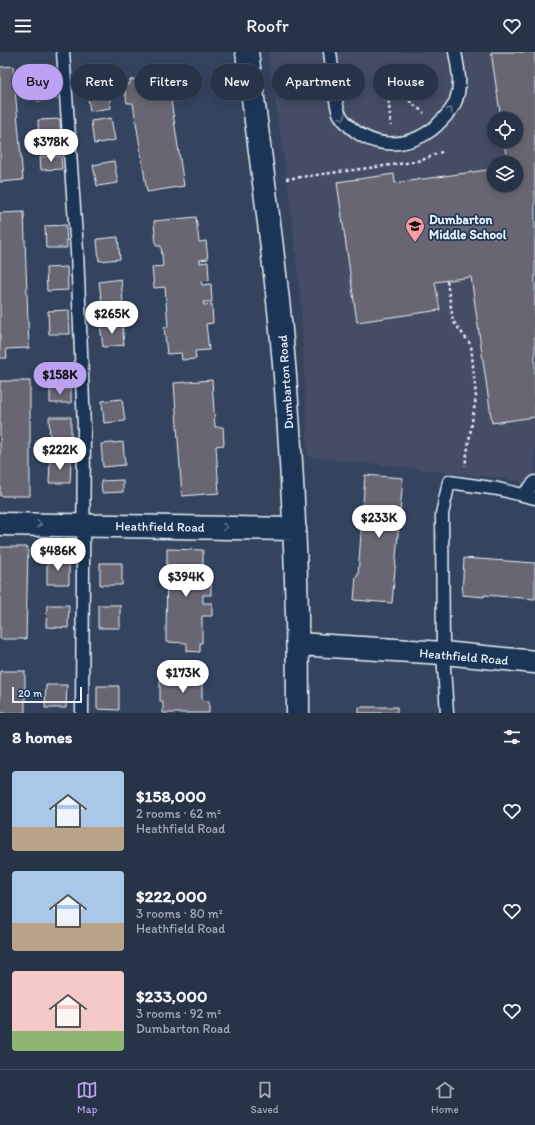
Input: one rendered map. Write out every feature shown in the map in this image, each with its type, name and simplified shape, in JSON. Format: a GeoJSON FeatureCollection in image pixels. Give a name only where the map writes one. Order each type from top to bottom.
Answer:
{"type":"FeatureCollection","features":[{"type":"Feature","properties":{"kind":"street","name":"Dumbarton Road"},"geometry":{"type":"LineString","coordinates":[[247,52],[265,181],[280,323],[295,529],[298,713]]}},
{"type":"Feature","properties":{"kind":"street","name":"Heathfield Road"},"geometry":{"type":"LineString","coordinates":[[0,524],[295,529]]}},
{"type":"Feature","properties":{"kind":"street","name":"Heathfield Road"},"geometry":{"type":"LineString","coordinates":[[298,644],[443,653],[535,662]]}},
{"type":"Feature","properties":{"kind":"lane"},"geometry":{"type":"LineString","coordinates":[[63,52],[76,251],[84,428],[82,525],[84,603],[82,713]]}},
{"type":"Feature","properties":{"kind":"lane"},"geometry":{"type":"LineString","coordinates":[[330,52],[339,114],[355,132],[381,142],[393,144],[409,143],[430,133],[456,102],[460,84],[455,52]]}},
{"type":"Feature","properties":{"kind":"lane"},"geometry":{"type":"LineString","coordinates":[[447,713],[443,653],[442,514],[449,482],[535,498]]}},
{"type":"Feature","properties":{"kind":"lane"},"geometry":{"type":"LineString","coordinates":[[523,495],[535,482]]}},
{"type":"Feature","properties":{"kind":"path"},"geometry":{"type":"LineString","coordinates":[[409,100],[438,124]]}},
{"type":"Feature","properties":{"kind":"path"},"geometry":{"type":"LineString","coordinates":[[284,179],[406,163],[422,160],[444,151]]}},
{"type":"Feature","properties":{"kind":"path"},"geometry":{"type":"LineString","coordinates":[[447,281],[453,321],[470,345],[476,397],[462,484]]}},
{"type":"Feature","properties":{"kind":"shaded area","name":"Dumbarton Middle School"},"geometry":{"type":"Polygon","coordinates":[[[268,52],[535,52],[535,485],[499,478],[308,457],[301,299],[288,186],[275,100],[365,100],[365,64],[272,64],[272,79],[268,52]]]}},
{"type":"Feature","properties":{"kind":"building","name":"Dumbarton Middle School"},"geometry":{"type":"Polygon","coordinates":[[[491,52],[535,52],[535,417],[492,423],[471,277],[435,282],[440,310],[357,322],[337,182],[394,174],[395,183],[487,170],[487,192],[523,192],[523,156],[506,156],[505,148],[523,148],[523,112],[500,112],[491,52]]]}},
{"type":"Feature","properties":{"kind":"building"},"geometry":{"type":"Polygon","coordinates":[[[12,66],[12,100],[16,100],[23,180],[0,182],[0,67],[12,66]]]}},
{"type":"Feature","properties":{"kind":"building"},"geometry":{"type":"Polygon","coordinates":[[[135,79],[135,100],[171,100],[184,186],[147,192],[133,103],[127,103],[126,100],[127,84],[130,84],[130,80],[135,79]]]}},
{"type":"Feature","properties":{"kind":"building"},"geometry":{"type":"Polygon","coordinates":[[[88,100],[110,100],[111,108],[90,111],[88,100]]]}},
{"type":"Feature","properties":{"kind":"building"},"geometry":{"type":"Polygon","coordinates":[[[111,118],[115,140],[94,144],[91,121],[111,118]]]}},
{"type":"Feature","properties":{"kind":"building"},"geometry":{"type":"Polygon","coordinates":[[[60,119],[61,142],[39,143],[38,120],[60,119]]]}},
{"type":"Feature","properties":{"kind":"building"},"geometry":{"type":"Polygon","coordinates":[[[61,156],[62,169],[41,170],[40,157],[61,156]]]}},
{"type":"Feature","properties":{"kind":"building"},"geometry":{"type":"Polygon","coordinates":[[[114,161],[118,183],[97,186],[93,165],[114,161]]]}},
{"type":"Feature","properties":{"kind":"building"},"geometry":{"type":"Polygon","coordinates":[[[24,212],[29,348],[6,349],[7,358],[0,358],[0,213],[24,212]]]}},
{"type":"Feature","properties":{"kind":"building"},"geometry":{"type":"Polygon","coordinates":[[[196,217],[199,242],[206,241],[208,259],[200,260],[200,263],[208,262],[209,280],[201,281],[202,285],[211,284],[212,302],[203,302],[204,305],[212,304],[213,323],[206,324],[209,350],[195,351],[196,359],[182,360],[181,353],[167,354],[164,327],[168,327],[165,287],[154,288],[152,267],[163,266],[161,246],[156,246],[154,221],[196,217]]]}},
{"type":"Feature","properties":{"kind":"building"},"geometry":{"type":"Polygon","coordinates":[[[66,225],[67,248],[46,248],[45,226],[66,225]]]}},
{"type":"Feature","properties":{"kind":"building"},"geometry":{"type":"Polygon","coordinates":[[[118,237],[120,259],[99,261],[97,239],[118,237]]]}},
{"type":"Feature","properties":{"kind":"building"},"geometry":{"type":"Polygon","coordinates":[[[67,267],[68,290],[47,291],[46,268],[67,267]]]}},
{"type":"Feature","properties":{"kind":"building"},"geometry":{"type":"Polygon","coordinates":[[[121,279],[123,302],[102,304],[99,282],[121,279]]]}},
{"type":"Feature","properties":{"kind":"building"},"geometry":{"type":"Polygon","coordinates":[[[69,310],[70,334],[49,334],[48,311],[69,310]]]}},
{"type":"Feature","properties":{"kind":"building"},"geometry":{"type":"Polygon","coordinates":[[[122,322],[124,345],[103,347],[100,325],[122,322]]]}},
{"type":"Feature","properties":{"kind":"building"},"geometry":{"type":"Polygon","coordinates":[[[212,380],[215,427],[223,427],[224,445],[216,446],[219,493],[182,496],[174,383],[212,380]]]}},
{"type":"Feature","properties":{"kind":"building"},"geometry":{"type":"Polygon","coordinates":[[[0,381],[30,381],[30,496],[0,496],[0,381]]]}},
{"type":"Feature","properties":{"kind":"building"},"geometry":{"type":"Polygon","coordinates":[[[50,389],[71,389],[71,403],[50,403],[50,389]]]}},
{"type":"Feature","properties":{"kind":"building"},"geometry":{"type":"Polygon","coordinates":[[[122,399],[125,421],[104,423],[102,401],[122,399]]]}},
{"type":"Feature","properties":{"kind":"building"},"geometry":{"type":"Polygon","coordinates":[[[49,417],[71,417],[71,439],[50,440],[49,417]]]}},
{"type":"Feature","properties":{"kind":"building"},"geometry":{"type":"Polygon","coordinates":[[[123,442],[125,465],[103,467],[101,444],[123,442]]]}},
{"type":"Feature","properties":{"kind":"building"},"geometry":{"type":"Polygon","coordinates":[[[50,459],[71,459],[70,483],[49,483],[50,459]]]}},
{"type":"Feature","properties":{"kind":"building"},"geometry":{"type":"Polygon","coordinates":[[[365,475],[403,478],[392,603],[354,600],[356,576],[358,576],[365,475]]]}},
{"type":"Feature","properties":{"kind":"building"},"geometry":{"type":"Polygon","coordinates":[[[123,480],[123,492],[102,493],[101,481],[123,480]]]}},
{"type":"Feature","properties":{"kind":"building"},"geometry":{"type":"Polygon","coordinates":[[[0,547],[28,547],[26,639],[0,639],[0,547]]]}},
{"type":"Feature","properties":{"kind":"building"},"geometry":{"type":"Polygon","coordinates":[[[167,549],[203,550],[203,581],[211,581],[211,595],[203,595],[203,603],[212,603],[212,616],[202,616],[202,643],[200,643],[200,652],[187,651],[187,643],[166,642],[167,549]]]}},
{"type":"Feature","properties":{"kind":"building"},"geometry":{"type":"Polygon","coordinates":[[[464,558],[535,563],[535,599],[484,595],[484,597],[462,595],[464,558]]]}},
{"type":"Feature","properties":{"kind":"building"},"geometry":{"type":"Polygon","coordinates":[[[47,561],[69,561],[69,584],[47,584],[47,561]]]}},
{"type":"Feature","properties":{"kind":"building"},"geometry":{"type":"Polygon","coordinates":[[[100,563],[122,563],[122,585],[100,585],[100,563]]]}},
{"type":"Feature","properties":{"kind":"building"},"geometry":{"type":"Polygon","coordinates":[[[47,605],[69,605],[68,628],[46,627],[47,605]]]}},
{"type":"Feature","properties":{"kind":"building"},"geometry":{"type":"Polygon","coordinates":[[[98,605],[120,605],[120,628],[98,628],[98,605]]]}},
{"type":"Feature","properties":{"kind":"building"},"geometry":{"type":"Polygon","coordinates":[[[0,671],[25,671],[25,713],[0,713],[0,671]]]}},
{"type":"Feature","properties":{"kind":"building"},"geometry":{"type":"Polygon","coordinates":[[[160,673],[202,674],[202,700],[209,701],[209,713],[163,713],[163,701],[160,701],[160,673]]]}},
{"type":"Feature","properties":{"kind":"building"},"geometry":{"type":"Polygon","coordinates":[[[46,685],[67,685],[66,708],[45,708],[46,685]]]}},
{"type":"Feature","properties":{"kind":"building"},"geometry":{"type":"Polygon","coordinates":[[[97,686],[119,686],[119,710],[97,709],[97,686]]]}},
{"type":"Feature","properties":{"kind":"building"},"geometry":{"type":"Polygon","coordinates":[[[359,707],[397,707],[397,713],[359,713],[359,707]]]}},
{"type":"Feature","properties":{"kind":"place","name":"Dumbarton Middle School"},"geometry":{"type":"Point","coordinates":[415,243]}}]}
